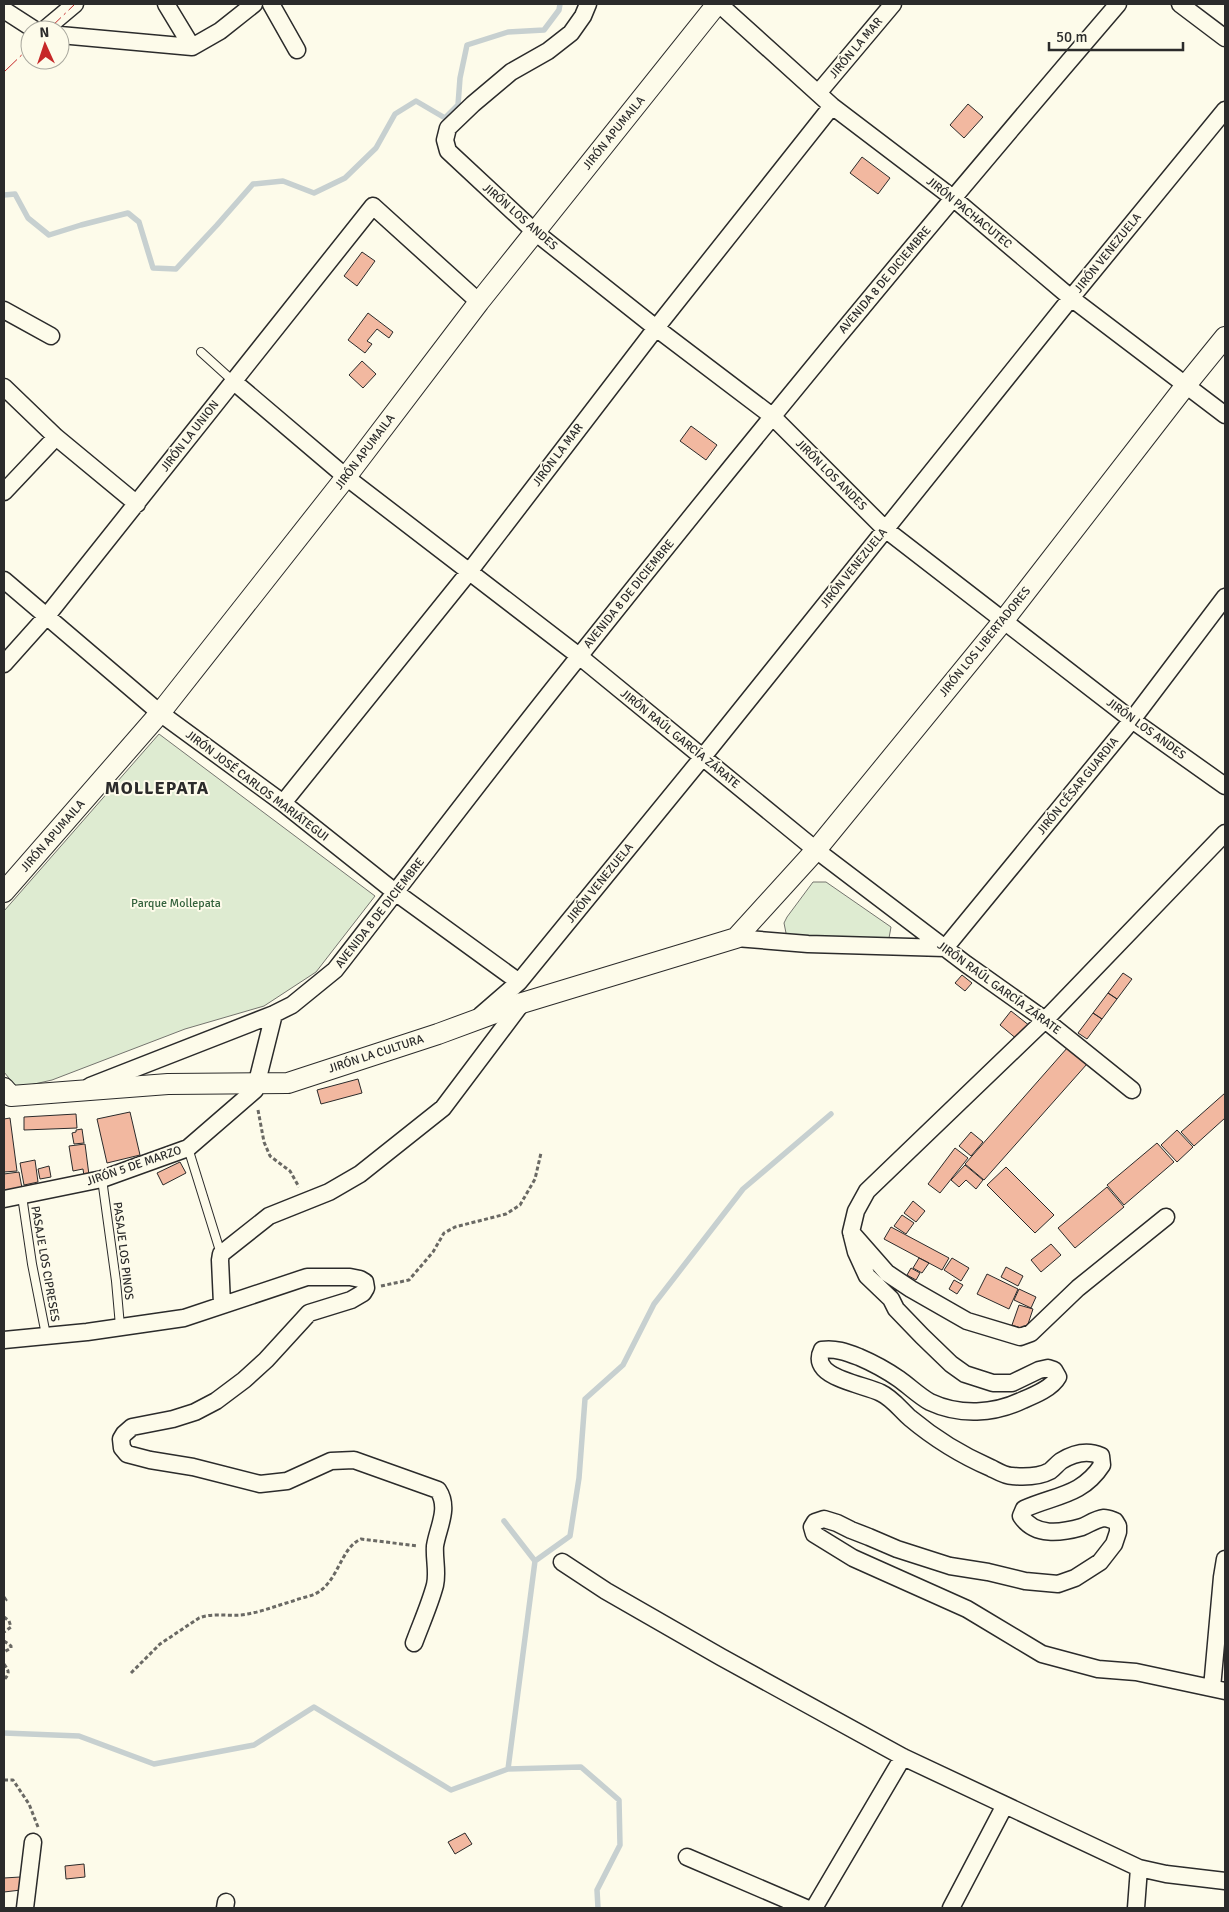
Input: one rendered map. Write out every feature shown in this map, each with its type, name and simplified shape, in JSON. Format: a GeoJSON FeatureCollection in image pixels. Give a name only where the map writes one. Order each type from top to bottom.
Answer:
{"type":"FeatureCollection","features":[{"type":"Feature","properties":{"kind":"street"},"geometry":{"type":"LineString","coordinates":[[56,20],[75,4]]}},
{"type":"Feature","properties":{"kind":"street"},"geometry":{"type":"LineString","coordinates":[[166,4],[192,47]]}},
{"type":"Feature","properties":{"kind":"street"},"geometry":{"type":"LineString","coordinates":[[70,36],[192,47],[220,31],[254,4]]}},
{"type":"Feature","properties":{"kind":"street"},"geometry":{"type":"LineString","coordinates":[[271,4],[296,50]]}},
{"type":"Feature","properties":{"kind":"street","name":"JIRÓN LOS ANDES"},"geometry":{"type":"LineString","coordinates":[[588,4],[583,16],[570,34],[548,51],[511,72],[448,128],[445,140],[448,151],[535,232],[656,328],[772,416],[886,529],[1132,720],[1225,786]]}},
{"type":"Feature","properties":{"kind":"street","name":"JIRÓN PACHACUTEC"},"geometry":{"type":"LineString","coordinates":[[718,4],[819,92],[832,106],[953,198],[1071,298],[1225,415]]}},
{"type":"Feature","properties":{"kind":"street","name":"JIRÓN APUMAILA"},"geometry":{"type":"LineString","coordinates":[[4,892],[160,713],[346,477],[479,302],[718,4]]}},
{"type":"Feature","properties":{"kind":"street","name":"JIRÓN LA MAR"},"geometry":{"type":"LineString","coordinates":[[819,92],[893,4]]}},
{"type":"Feature","properties":{"kind":"street","name":"AVENIDA 8 DE DICIEMBRE"},"geometry":{"type":"LineString","coordinates":[[76,1092],[274,1014],[292,1005],[335,970],[579,656],[772,416],[953,198],[1118,4]]}},
{"type":"Feature","properties":{"kind":"street"},"geometry":{"type":"LineString","coordinates":[[1180,4],[1225,38]]}},
{"type":"Feature","properties":{"kind":"street"},"geometry":{"type":"LineString","coordinates":[[4,10],[20,20]]}},
{"type":"Feature","properties":{"kind":"street","name":"JIRÓN LA MAR"},"geometry":{"type":"LineString","coordinates":[[283,803],[469,572],[656,328],[832,106]]}},
{"type":"Feature","properties":{"kind":"street","name":"JIRÓN VENEZUELA"},"geometry":{"type":"LineString","coordinates":[[476,1020],[519,982],[1225,110]]}},
{"type":"Feature","properties":{"kind":"street","name":"JIRÓN LA UNION"},"geometry":{"type":"LineString","coordinates":[[4,664],[46,617],[137,504],[372,206],[479,302]]}},
{"type":"Feature","properties":{"kind":"street"},"geometry":{"type":"LineString","coordinates":[[4,310],[50,336]]}},
{"type":"Feature","properties":{"kind":"street","name":"JIRÓN LOS LIBERTADORES"},"geometry":{"type":"LineString","coordinates":[[736,938],[816,850],[1004,620],[1225,337]]}},
{"type":"Feature","properties":{"kind":"street","name":"JIRÓN RAÚL GARCÍA ZÁRATE"},"geometry":{"type":"LineString","coordinates":[[233,381],[346,477],[579,656],[816,850],[945,948],[1045,1020],[1132,1090]]}},
{"type":"Feature","properties":{"kind":"street"},"geometry":{"type":"LineString","coordinates":[[4,387],[56,437],[137,504]]}},
{"type":"Feature","properties":{"kind":"street"},"geometry":{"type":"LineString","coordinates":[[4,492],[56,437]]}},
{"type":"Feature","properties":{"kind":"street","name":"JIRÓN JOSÉ CARLOS MARIÁTEGUI"},"geometry":{"type":"LineString","coordinates":[[4,580],[160,713],[283,803],[395,892],[519,982]]}},
{"type":"Feature","properties":{"kind":"street","name":"JIRÓN CÉSAR GUARDIA"},"geometry":{"type":"LineString","coordinates":[[945,948],[1132,720],[1225,597]]}},
{"type":"Feature","properties":{"kind":"street"},"geometry":{"type":"LineString","coordinates":[[1225,834],[1045,1020],[866,1191],[856,1211],[851,1232],[856,1252],[867,1276],[891,1300],[896,1309],[951,1364],[965,1374],[993,1383],[1012,1383],[1048,1368],[1054,1370],[1058,1377],[1056,1380],[1039,1393],[1001,1409],[967,1412],[930,1401],[886,1370],[838,1349],[822,1350],[818,1357],[818,1361],[824,1369],[835,1377],[881,1393],[944,1444],[964,1456],[1009,1476],[1032,1477],[1049,1471],[1061,1461],[1079,1453],[1089,1452],[1101,1456],[1102,1465],[1090,1481],[1077,1490],[1041,1501],[1024,1509],[1021,1516],[1026,1524],[1054,1533],[1081,1527],[1107,1518],[1115,1521],[1118,1526],[1114,1544],[1100,1562],[1075,1578],[1058,1584],[1025,1581],[988,1572],[950,1566],[897,1549],[870,1536],[824,1519],[815,1522],[812,1527],[814,1534],[853,1558],[967,1609],[1042,1654],[1098,1669],[1136,1672],[1218,1689],[1225,1559]]}},
{"type":"Feature","properties":{"kind":"street"},"geometry":{"type":"LineString","coordinates":[[736,938],[808,944],[945,948]]}},
{"type":"Feature","properties":{"kind":"street","name":"JIRÓN LA CULTURA"},"geometry":{"type":"LineString","coordinates":[[6,1094],[76,1092],[168,1084],[256,1087],[288,1083],[522,1003],[736,938]]}},
{"type":"Feature","properties":{"kind":"street"},"geometry":{"type":"LineString","coordinates":[[222,1304],[221,1254],[268,1216],[329,1192],[360,1174],[443,1108],[522,1003]]}},
{"type":"Feature","properties":{"kind":"street"},"geometry":{"type":"LineString","coordinates":[[256,1087],[274,1014]]}},
{"type":"Feature","properties":{"kind":"street","name":"JIRÓN 5 DE MARZO"},"geometry":{"type":"LineString","coordinates":[[4,1199],[102,1179],[188,1148],[256,1087]]}},
{"type":"Feature","properties":{"kind":"street"},"geometry":{"type":"LineString","coordinates":[[851,1232],[887,1273],[911,1290],[967,1321],[1020,1337],[1031,1333],[1078,1288],[1166,1217]]}},
{"type":"Feature","properties":{"kind":"street"},"geometry":{"type":"LineString","coordinates":[[4,1340],[87,1332],[184,1318],[308,1276],[350,1277],[365,1282],[366,1288],[363,1293],[351,1300],[309,1313],[266,1360],[244,1380],[216,1401],[195,1412],[173,1419],[132,1427],[121,1439],[122,1448],[127,1454],[193,1467],[260,1484],[287,1481],[332,1461],[354,1460],[438,1490],[442,1496],[443,1511],[436,1546],[437,1566],[435,1585],[414,1643]]}},
{"type":"Feature","properties":{"kind":"street"},"geometry":{"type":"LineString","coordinates":[[562,1562],[606,1591],[712,1652],[903,1757],[1139,1868],[1166,1874],[1225,1881]]}},
{"type":"Feature","properties":{"kind":"street"},"geometry":{"type":"LineString","coordinates":[[814,1908],[903,1757]]}},
{"type":"Feature","properties":{"kind":"street"},"geometry":{"type":"LineString","coordinates":[[951,1908],[1005,1805]]}},
{"type":"Feature","properties":{"kind":"street"},"geometry":{"type":"LineString","coordinates":[[25,1908],[33,1842]]}},
{"type":"Feature","properties":{"kind":"street"},"geometry":{"type":"LineString","coordinates":[[687,1857],[806,1908]]}},
{"type":"Feature","properties":{"kind":"street"},"geometry":{"type":"LineString","coordinates":[[1136,1908],[1139,1868]]}},
{"type":"Feature","properties":{"kind":"lane"},"geometry":{"type":"LineString","coordinates":[[201,352],[233,381]]}},
{"type":"Feature","properties":{"kind":"lane"},"geometry":{"type":"LineString","coordinates":[[188,1148],[221,1254]]}},
{"type":"Feature","properties":{"kind":"lane","name":"PASAJE LOS PINOS"},"geometry":{"type":"LineString","coordinates":[[102,1179],[120,1326]]}},
{"type":"Feature","properties":{"kind":"lane","name":"PASAJE LOS CIPRESES"},"geometry":{"type":"LineString","coordinates":[[22,1196],[32,1264],[46,1335]]}},
{"type":"Feature","properties":{"kind":"path"},"geometry":{"type":"LineString","coordinates":[[256,1087],[264,1142],[270,1156],[290,1171],[307,1202]]}},
{"type":"Feature","properties":{"kind":"path"},"geometry":{"type":"LineString","coordinates":[[366,1288],[409,1280],[433,1252],[444,1233],[455,1227],[506,1214],[520,1205],[535,1179],[541,1153]]}},
{"type":"Feature","properties":{"kind":"path"},"geometry":{"type":"LineString","coordinates":[[130,1673],[160,1644],[199,1618],[253,1613],[316,1594],[334,1576],[344,1556],[355,1541],[361,1538],[412,1546],[436,1546]]}},
{"type":"Feature","properties":{"kind":"path"},"geometry":{"type":"LineString","coordinates":[[4,1596],[6,1600],[4,1601]]}},
{"type":"Feature","properties":{"kind":"path"},"geometry":{"type":"LineString","coordinates":[[4,1618],[9,1620],[11,1627],[4,1632]]}},
{"type":"Feature","properties":{"kind":"path"},"geometry":{"type":"LineString","coordinates":[[4,1640],[11,1648],[4,1652]]}},
{"type":"Feature","properties":{"kind":"path"},"geometry":{"type":"LineString","coordinates":[[4,1664],[9,1671],[9,1675],[4,1680]]}},
{"type":"Feature","properties":{"kind":"path"},"geometry":{"type":"LineString","coordinates":[[4,1780],[13,1780],[29,1804],[38,1827],[33,1842]]}},
{"type":"Feature","properties":{"kind":"green space","name":"Parque Mollepata"},"geometry":{"type":"Polygon","coordinates":[[[159,734],[375,896],[316,972],[264,1006],[185,1029],[52,1080],[17,1088],[4,1072],[4,911],[159,734]]]}},
{"type":"Feature","properties":{"kind":"green space"},"geometry":{"type":"Polygon","coordinates":[[[813,882],[826,882],[891,927],[889,938],[787,938],[784,923],[813,882]]]}},
{"type":"Feature","properties":{"kind":"building"},"geometry":{"type":"Polygon","coordinates":[[[968,104],[983,117],[964,138],[950,125],[968,104]]]}},
{"type":"Feature","properties":{"kind":"building"},"geometry":{"type":"Polygon","coordinates":[[[862,157],[890,178],[878,194],[850,173],[862,157]]]}},
{"type":"Feature","properties":{"kind":"building"},"geometry":{"type":"Polygon","coordinates":[[[362,252],[375,261],[357,286],[344,276],[362,252]]]}},
{"type":"Feature","properties":{"kind":"building"},"geometry":{"type":"Polygon","coordinates":[[[368,313],[393,332],[389,338],[377,329],[367,341],[372,344],[365,353],[348,340],[368,313]]]}},
{"type":"Feature","properties":{"kind":"building"},"geometry":{"type":"Polygon","coordinates":[[[362,361],[376,374],[363,388],[349,375],[362,361]]]}},
{"type":"Feature","properties":{"kind":"building"},"geometry":{"type":"Polygon","coordinates":[[[691,426],[717,445],[706,460],[680,441],[691,426]]]}},
{"type":"Feature","properties":{"kind":"building"},"geometry":{"type":"Polygon","coordinates":[[[1123,973],[1132,979],[1117,999],[1108,993],[1123,973]]]}},
{"type":"Feature","properties":{"kind":"building"},"geometry":{"type":"Polygon","coordinates":[[[962,975],[972,983],[965,991],[955,983],[962,975]]]}},
{"type":"Feature","properties":{"kind":"building"},"geometry":{"type":"Polygon","coordinates":[[[1108,993],[1117,999],[1102,1019],[1093,1013],[1108,993]]]}},
{"type":"Feature","properties":{"kind":"building"},"geometry":{"type":"Polygon","coordinates":[[[1011,1011],[1030,1026],[1018,1040],[1000,1025],[1011,1011]]]}},
{"type":"Feature","properties":{"kind":"building"},"geometry":{"type":"Polygon","coordinates":[[[1093,1013],[1102,1019],[1087,1039],[1078,1033],[1093,1013]]]}},
{"type":"Feature","properties":{"kind":"building"},"geometry":{"type":"Polygon","coordinates":[[[1068,1047],[1087,1064],[984,1180],[965,1164],[1068,1047]]]}},
{"type":"Feature","properties":{"kind":"building"},"geometry":{"type":"Polygon","coordinates":[[[358,1079],[362,1093],[321,1104],[317,1090],[358,1079]]]}},
{"type":"Feature","properties":{"kind":"building"},"geometry":{"type":"Polygon","coordinates":[[[1225,1093],[1225,1118],[1194,1146],[1181,1132],[1225,1093]]]}},
{"type":"Feature","properties":{"kind":"building"},"geometry":{"type":"Polygon","coordinates":[[[130,1112],[140,1155],[107,1163],[97,1119],[130,1112]]]}},
{"type":"Feature","properties":{"kind":"building"},"geometry":{"type":"Polygon","coordinates":[[[76,1114],[77,1128],[24,1130],[24,1117],[76,1114]]]}},
{"type":"Feature","properties":{"kind":"building"},"geometry":{"type":"Polygon","coordinates":[[[10,1118],[17,1171],[4,1172],[4,1119],[10,1118]]]}},
{"type":"Feature","properties":{"kind":"building"},"geometry":{"type":"Polygon","coordinates":[[[82,1129],[84,1143],[74,1144],[72,1133],[82,1129]]]}},
{"type":"Feature","properties":{"kind":"building"},"geometry":{"type":"Polygon","coordinates":[[[1177,1130],[1193,1147],[1177,1162],[1161,1145],[1177,1130]]]}},
{"type":"Feature","properties":{"kind":"building"},"geometry":{"type":"Polygon","coordinates":[[[971,1132],[983,1142],[971,1156],[959,1146],[971,1132]]]}},
{"type":"Feature","properties":{"kind":"building"},"geometry":{"type":"Polygon","coordinates":[[[1157,1143],[1174,1162],[1124,1205],[1107,1185],[1157,1143]]]}},
{"type":"Feature","properties":{"kind":"building"},"geometry":{"type":"Polygon","coordinates":[[[85,1144],[89,1175],[84,1176],[83,1169],[73,1171],[69,1146],[85,1144]]]}},
{"type":"Feature","properties":{"kind":"building"},"geometry":{"type":"Polygon","coordinates":[[[955,1148],[968,1158],[940,1193],[928,1184],[955,1148]]]}},
{"type":"Feature","properties":{"kind":"building"},"geometry":{"type":"Polygon","coordinates":[[[35,1160],[38,1182],[24,1185],[20,1163],[35,1160]]]}},
{"type":"Feature","properties":{"kind":"building"},"geometry":{"type":"Polygon","coordinates":[[[180,1162],[186,1173],[163,1185],[157,1173],[180,1162]]]}},
{"type":"Feature","properties":{"kind":"building"},"geometry":{"type":"Polygon","coordinates":[[[965,1165],[983,1180],[976,1189],[966,1180],[959,1187],[951,1180],[965,1165]]]}},
{"type":"Feature","properties":{"kind":"building"},"geometry":{"type":"Polygon","coordinates":[[[49,1166],[51,1177],[40,1179],[38,1169],[49,1166]]]}},
{"type":"Feature","properties":{"kind":"building"},"geometry":{"type":"Polygon","coordinates":[[[1006,1167],[1054,1215],[1035,1233],[987,1185],[1006,1167]]]}},
{"type":"Feature","properties":{"kind":"building"},"geometry":{"type":"Polygon","coordinates":[[[19,1172],[22,1188],[4,1192],[4,1174],[19,1172]]]}},
{"type":"Feature","properties":{"kind":"building"},"geometry":{"type":"Polygon","coordinates":[[[1107,1187],[1124,1207],[1075,1248],[1058,1228],[1107,1187]]]}},
{"type":"Feature","properties":{"kind":"building"},"geometry":{"type":"Polygon","coordinates":[[[913,1201],[925,1211],[916,1222],[904,1213],[913,1201]]]}},
{"type":"Feature","properties":{"kind":"building"},"geometry":{"type":"Polygon","coordinates":[[[902,1215],[914,1223],[906,1234],[894,1226],[902,1215]]]}},
{"type":"Feature","properties":{"kind":"building"},"geometry":{"type":"Polygon","coordinates":[[[891,1227],[949,1258],[942,1270],[884,1239],[891,1227]]]}},
{"type":"Feature","properties":{"kind":"building"},"geometry":{"type":"Polygon","coordinates":[[[1051,1244],[1061,1255],[1041,1272],[1031,1260],[1051,1244]]]}},
{"type":"Feature","properties":{"kind":"building"},"geometry":{"type":"Polygon","coordinates":[[[919,1258],[929,1263],[922,1273],[913,1268],[919,1258]]]}},
{"type":"Feature","properties":{"kind":"building"},"geometry":{"type":"Polygon","coordinates":[[[952,1258],[969,1268],[961,1281],[944,1270],[952,1258]]]}},
{"type":"Feature","properties":{"kind":"building"},"geometry":{"type":"Polygon","coordinates":[[[1006,1267],[1023,1276],[1018,1286],[1001,1277],[1006,1267]]]}},
{"type":"Feature","properties":{"kind":"building"},"geometry":{"type":"Polygon","coordinates":[[[911,1268],[920,1273],[916,1280],[907,1275],[911,1268]]]}},
{"type":"Feature","properties":{"kind":"building"},"geometry":{"type":"Polygon","coordinates":[[[987,1274],[1018,1289],[1009,1309],[977,1294],[987,1274]]]}},
{"type":"Feature","properties":{"kind":"building"},"geometry":{"type":"Polygon","coordinates":[[[954,1280],[963,1285],[957,1294],[949,1289],[954,1280]]]}},
{"type":"Feature","properties":{"kind":"building"},"geometry":{"type":"Polygon","coordinates":[[[1019,1289],[1036,1297],[1031,1308],[1014,1300],[1019,1289]]]}},
{"type":"Feature","properties":{"kind":"building"},"geometry":{"type":"Polygon","coordinates":[[[1019,1305],[1033,1309],[1026,1330],[1012,1325],[1019,1305]]]}},
{"type":"Feature","properties":{"kind":"building"},"geometry":{"type":"Polygon","coordinates":[[[465,1833],[472,1844],[455,1854],[448,1842],[465,1833]]]}},
{"type":"Feature","properties":{"kind":"building"},"geometry":{"type":"Polygon","coordinates":[[[84,1864],[85,1877],[66,1879],[65,1866],[84,1864]]]}},
{"type":"Feature","properties":{"kind":"building"},"geometry":{"type":"Polygon","coordinates":[[[20,1877],[21,1890],[4,1892],[4,1878],[20,1877]]]}},
{"type":"Feature","properties":{"kind":"waterway"},"geometry":{"type":"LineString","coordinates":[[4,195],[15,194],[28,218],[49,235],[128,213],[139,222],[153,268],[176,269],[253,184],[283,181],[314,193],[345,178],[376,148],[395,114],[416,101],[445,118],[458,105],[460,78],[467,45],[508,32],[544,30],[559,10],[560,4]]}},
{"type":"Feature","properties":{"kind":"waterway"},"geometry":{"type":"LineString","coordinates":[[508,1769],[535,1561],[570,1536],[579,1478],[585,1399],[623,1365],[654,1304],[743,1189],[831,1114]]}},
{"type":"Feature","properties":{"kind":"waterway"},"geometry":{"type":"LineString","coordinates":[[504,1521],[535,1561]]}},
{"type":"Feature","properties":{"kind":"waterway"},"geometry":{"type":"LineString","coordinates":[[4,1733],[79,1736],[154,1764],[254,1745],[314,1707],[451,1790],[508,1769],[581,1767],[619,1800],[620,1845],[597,1890],[598,1908]]}},
{"type":"Feature","properties":{"kind":"power"},"geometry":{"type":"LineString","coordinates":[[58,20],[75,4]]}},
{"type":"Feature","properties":{"kind":"power"},"geometry":{"type":"LineString","coordinates":[[4,72],[20,57]]}},
{"type":"Feature","properties":{"kind":"district","name":"MOLLEPATA"},"geometry":{"type":"Point","coordinates":[157,788]}}]}
